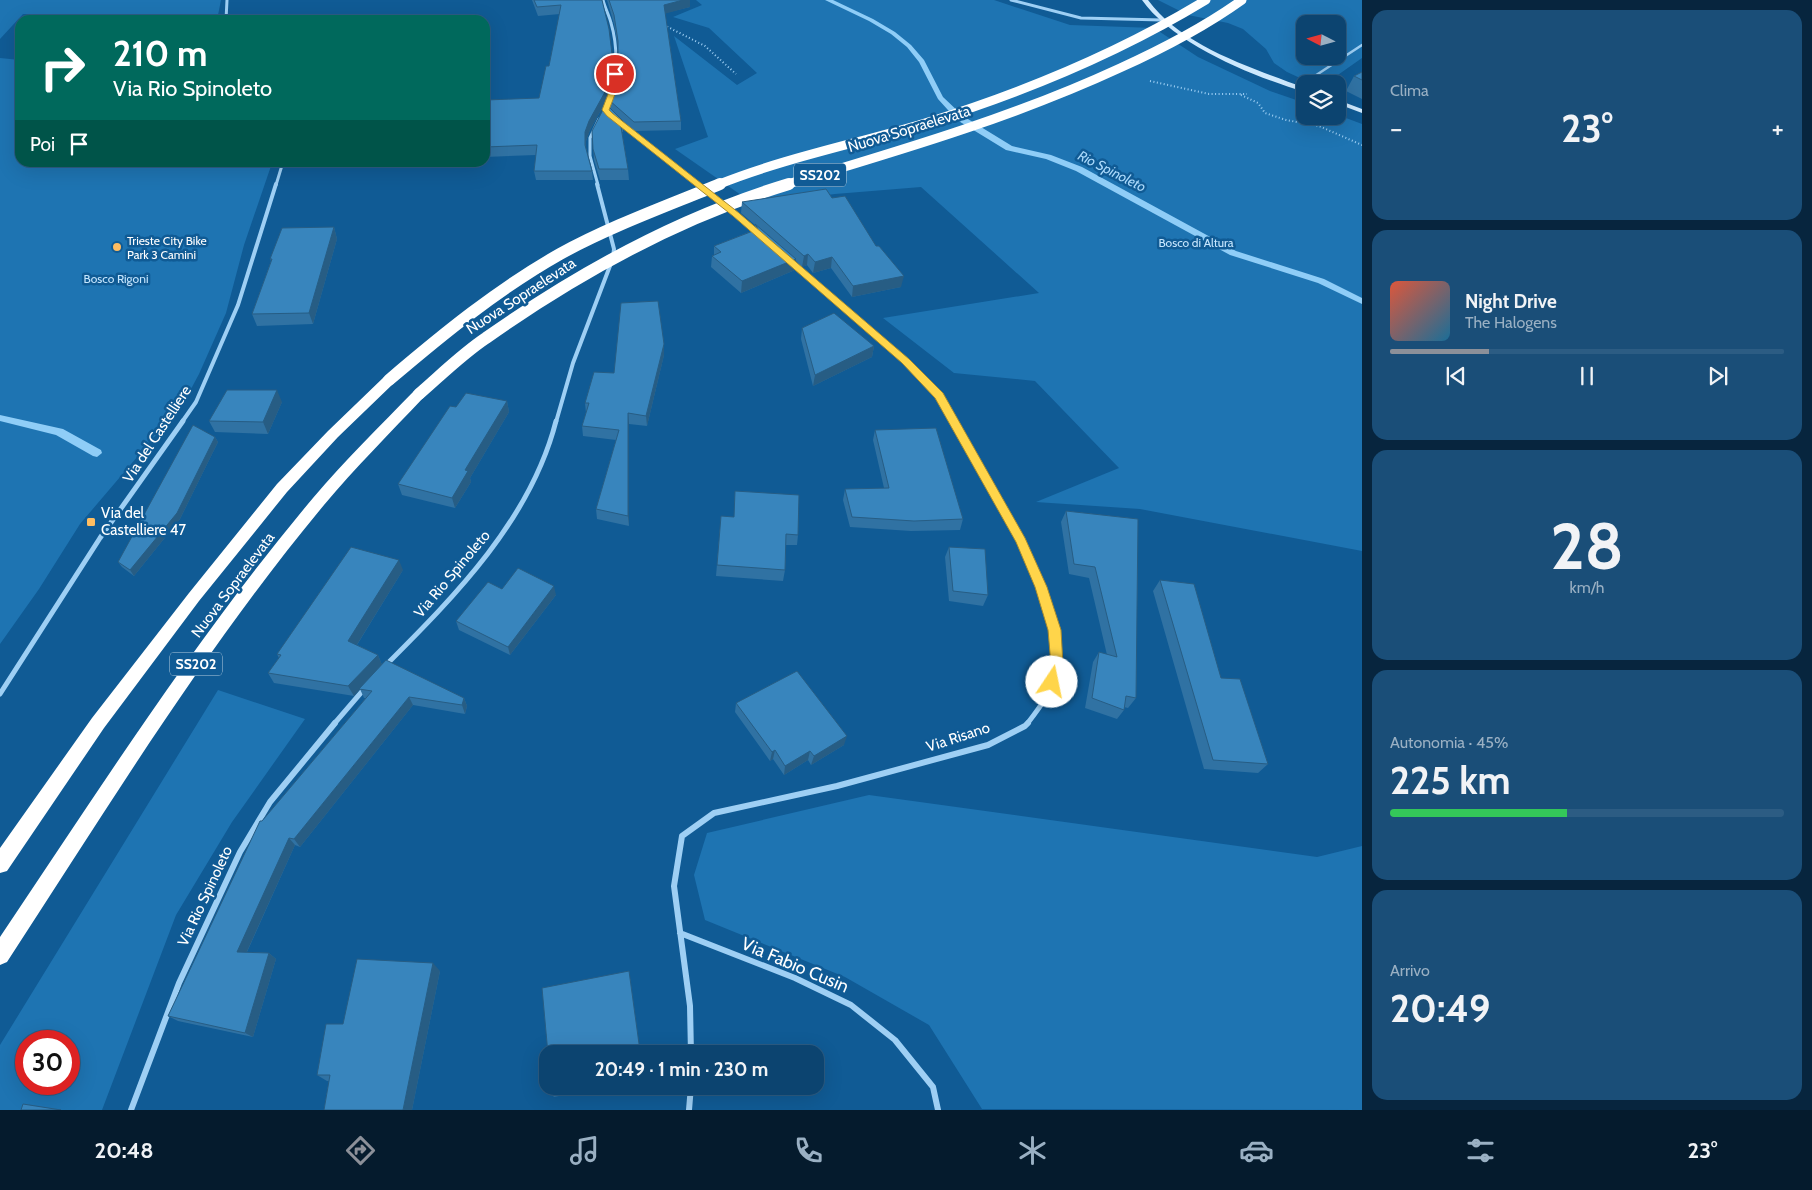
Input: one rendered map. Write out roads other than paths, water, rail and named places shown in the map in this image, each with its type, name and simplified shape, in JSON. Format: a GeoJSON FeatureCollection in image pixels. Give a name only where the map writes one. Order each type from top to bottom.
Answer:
{"type":"FeatureCollection","features":[{"type":"Feature","properties":{"kind":"highway","name":"Nuova Sopraelevata"},"geometry":{"type":"LineString","coordinates":[[0,864],[98,723],[194,597],[282,488],[333,434],[389,380],[456,323],[558,255],[600,234],[733,180],[925,123],[1020,89],[1115,49],[1170,22],[1206,0]]}},
{"type":"Feature","properties":{"kind":"highway","name":"Nuova Sopraelevata"},"geometry":{"type":"LineString","coordinates":[[0,955],[148,732],[236,607],[319,502],[369,445],[419,394],[484,339],[550,295],[635,247],[689,221],[760,193],[953,134],[1072,91],[1170,45],[1212,22],[1242,0]]}},
{"type":"Feature","properties":{"kind":"street"},"geometry":{"type":"LineString","coordinates":[[226,15],[227,0]]}},
{"type":"Feature","properties":{"kind":"street","name":"Via Rio Spinoleto"},"geometry":{"type":"LineString","coordinates":[[381,671],[442,609],[482,561],[516,513],[540,471],[568,377],[613,258],[614,249],[590,156],[590,138],[596,124],[607,112],[613,89],[615,57],[612,25],[603,0]]}},
{"type":"Feature","properties":{"kind":"street"},"geometry":{"type":"LineString","coordinates":[[1011,0],[1081,18],[1162,20]]}},
{"type":"Feature","properties":{"kind":"street"},"geometry":{"type":"LineString","coordinates":[[1145,0],[1162,20],[1215,53],[1296,86]]}},
{"type":"Feature","properties":{"kind":"street"},"geometry":{"type":"LineString","coordinates":[[1346,105],[1362,111]]}},
{"type":"Feature","properties":{"kind":"street"},"geometry":{"type":"LineString","coordinates":[[616,121],[736,214],[764,239]]}},
{"type":"Feature","properties":{"kind":"street","name":"Via del Castelliere"},"geometry":{"type":"LineString","coordinates":[[0,694],[100,538],[145,477],[196,402],[238,305],[281,167]]}},
{"type":"Feature","properties":{"kind":"street","name":"Via Risano"},"geometry":{"type":"LineString","coordinates":[[691,1045],[690,1006],[674,886],[682,836],[714,813],[837,786],[988,745],[1025,726],[1047,699],[1057,665],[1054,630],[1035,572],[1017,533],[939,396],[906,361],[786,258]]}},
{"type":"Feature","properties":{"kind":"street","name":"Via Rio Spinoleto"},"geometry":{"type":"LineString","coordinates":[[131,1110],[148,1060],[187,964],[244,844],[279,790],[309,752],[368,686]]}},
{"type":"Feature","properties":{"kind":"street","name":"Via Fabio Cusin"},"geometry":{"type":"LineString","coordinates":[[680,934],[795,978],[851,1005],[895,1040],[933,1087],[938,1110]]}},
{"type":"Feature","properties":{"kind":"street"},"geometry":{"type":"LineString","coordinates":[[689,1110],[690,1095]]}},
{"type":"Feature","properties":{"kind":"lane"},"geometry":{"type":"LineString","coordinates":[[1317,75],[1362,46]]}},
{"type":"Feature","properties":{"kind":"waterway","name":"Rio Spinoleto"},"geometry":{"type":"LineString","coordinates":[[828,0],[871,20],[893,33],[909,46],[922,61],[940,98],[960,118],[1009,148],[1048,157],[1079,169],[1233,253],[1321,281],[1362,301]]}},
{"type":"Feature","properties":{"kind":"waterway"},"geometry":{"type":"LineString","coordinates":[[0,418],[59,432],[97,453]]}},
{"type":"Feature","properties":{"kind":"place","name":"Trieste City Bike Park 3 Camini"},"geometry":{"type":"Point","coordinates":[117,247]}},
{"type":"Feature","properties":{"kind":"place","name":"Via del Castelliere 47"},"geometry":{"type":"Point","coordinates":[91,522]}},
{"type":"Feature","properties":{"kind":"park label","name":"Bosco di Altura"},"geometry":{"type":"Point","coordinates":[1196,242]}},
{"type":"Feature","properties":{"kind":"park label","name":"Bosco Rigoni"},"geometry":{"type":"Point","coordinates":[116,278]}}]}
